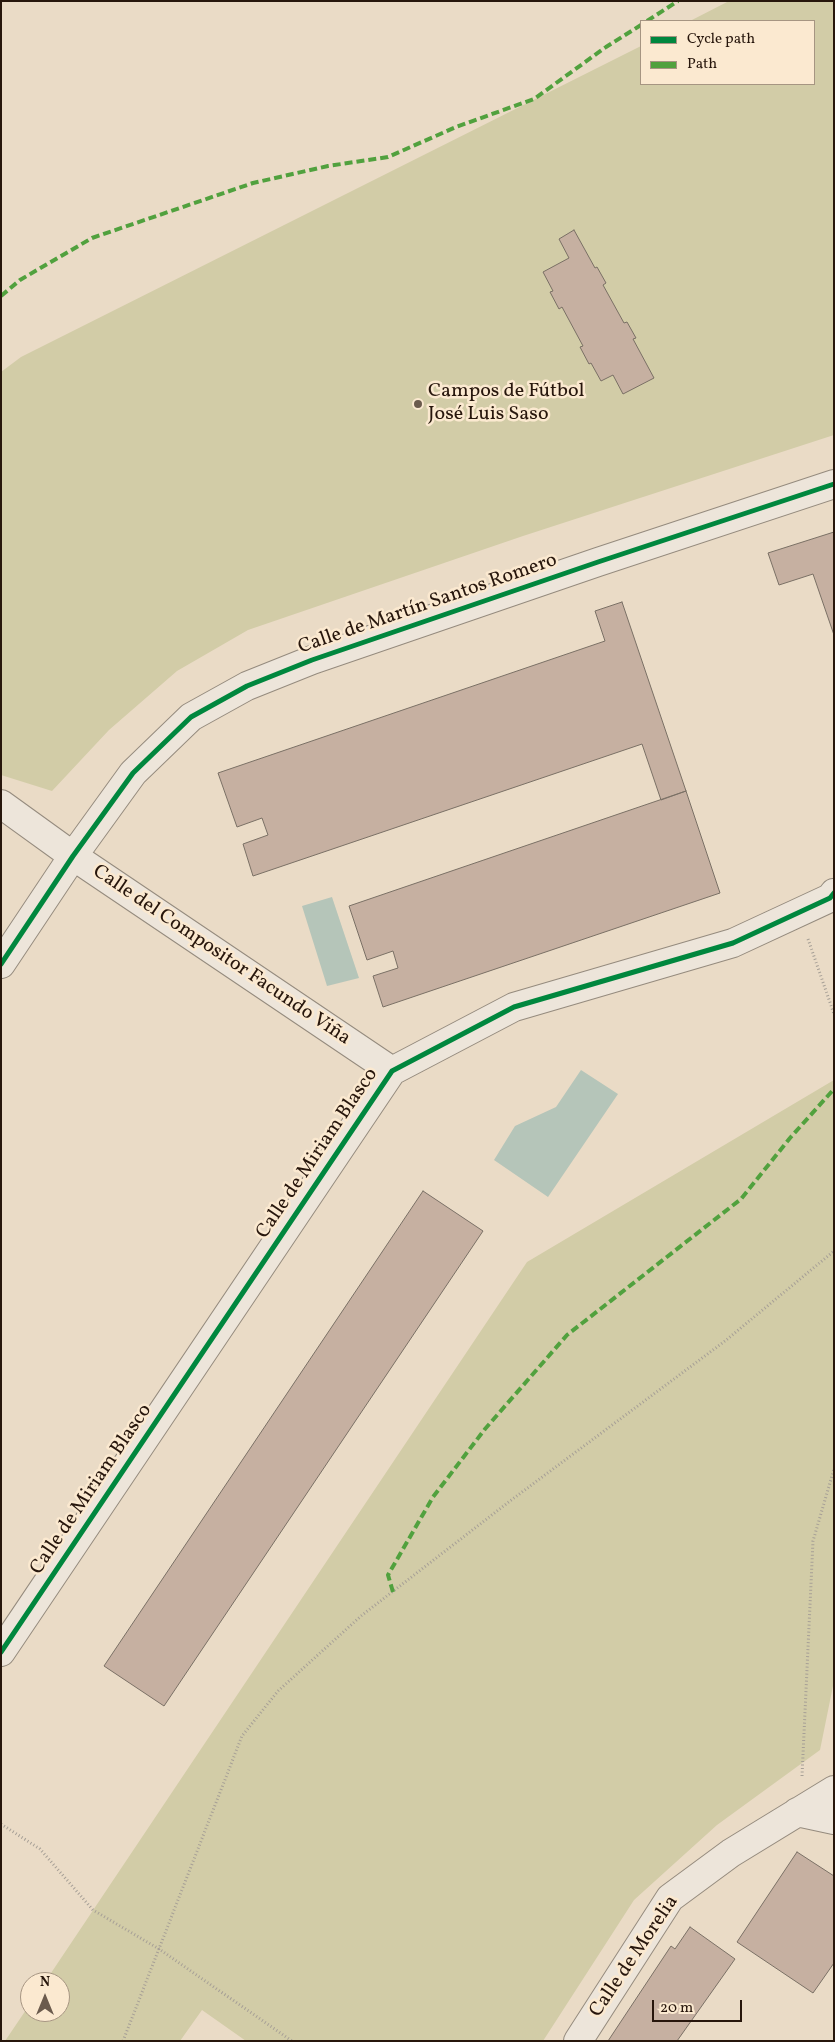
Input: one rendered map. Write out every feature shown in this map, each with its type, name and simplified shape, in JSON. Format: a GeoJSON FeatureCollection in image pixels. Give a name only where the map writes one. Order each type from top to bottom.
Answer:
{"type":"FeatureCollection","features":[{"type":"Feature","properties":{"kind":"street","name":"Calle de Martín Santos Romero"},"geometry":{"type":"LineString","coordinates":[[1,964],[73,856],[133,773],[191,717],[247,686],[312,660],[580,568],[834,484]]}},
{"type":"Feature","properties":{"kind":"street","name":"Calle del Compositor Facundo Viña"},"geometry":{"type":"LineString","coordinates":[[1,804],[73,856],[392,1071]]}},
{"type":"Feature","properties":{"kind":"street","name":"Calle de Miriam Blasco"},"geometry":{"type":"LineString","coordinates":[[1,1652],[392,1071],[514,1007],[733,943],[830,898],[834,893]]}},
{"type":"Feature","properties":{"kind":"street","name":"Calle de Morelia"},"geometry":{"type":"LineString","coordinates":[[578,2041],[670,1898],[731,1854],[834,1790]]}},
{"type":"Feature","properties":{"kind":"street"},"geometry":{"type":"LineString","coordinates":[[804,1808],[834,1820]]}},
{"type":"Feature","properties":{"kind":"path"},"geometry":{"type":"LineString","coordinates":[[798,913],[834,1014]]}},
{"type":"Feature","properties":{"kind":"path"},"geometry":{"type":"LineString","coordinates":[[123,2041],[242,1736],[278,1692],[361,1616],[510,1501],[725,1341],[834,1251]]}},
{"type":"Feature","properties":{"kind":"path"},"geometry":{"type":"LineString","coordinates":[[804,1808],[802,1770],[813,1541],[834,1469]]}},
{"type":"Feature","properties":{"kind":"path"},"geometry":{"type":"LineString","coordinates":[[1,1824],[40,1850],[93,1910],[159,1949],[292,2041]]}},
{"type":"Feature","properties":{"kind":"shaded area","name":"Campos de Fútbol José Luis Saso"},"geometry":{"type":"Polygon","coordinates":[[[729,1],[834,1],[834,435],[523,536],[248,630],[177,671],[109,730],[52,791],[1,775],[1,372],[21,357],[640,47],[640,85],[815,85],[815,20],[692,20],[729,1]]]}},
{"type":"Feature","properties":{"kind":"shaded area"},"geometry":{"type":"Polygon","coordinates":[[[332,897],[359,978],[327,986],[302,906],[332,897]]]}},
{"type":"Feature","properties":{"kind":"shaded area"},"geometry":{"type":"Polygon","coordinates":[[[581,1070],[618,1094],[548,1197],[494,1160],[515,1126],[556,1107],[581,1070]]]}},
{"type":"Feature","properties":{"kind":"shaded area"},"geometry":{"type":"Polygon","coordinates":[[[834,1080],[834,1681],[820,1750],[717,1825],[634,1900],[543,2041],[246,2041],[202,2010],[180,2041],[5,2041],[20,2019],[20,2022],[70,2022],[70,1972],[52,1972],[527,1262],[834,1080]]]}},
{"type":"Feature","properties":{"kind":"building"},"geometry":{"type":"Polygon","coordinates":[[[574,230],[595,268],[597,267],[606,283],[603,285],[624,323],[627,322],[636,338],[633,339],[654,378],[623,394],[613,375],[601,381],[591,363],[589,364],[580,347],[583,346],[562,307],[559,309],[550,292],[553,291],[543,272],[569,258],[559,239],[574,230]]]}},
{"type":"Feature","properties":{"kind":"building"},"geometry":{"type":"Polygon","coordinates":[[[834,532],[834,635],[813,574],[779,585],[768,553],[834,532]]]}},
{"type":"Feature","properties":{"kind":"building"},"geometry":{"type":"Polygon","coordinates":[[[622,602],[686,791],[661,800],[642,744],[253,876],[243,844],[268,835],[262,818],[237,827],[218,773],[605,641],[595,611],[622,602]]]}},
{"type":"Feature","properties":{"kind":"building"},"geometry":{"type":"Polygon","coordinates":[[[686,791],[720,893],[383,1007],[373,976],[398,968],[393,951],[367,960],[349,906],[686,791]]]}},
{"type":"Feature","properties":{"kind":"building"},"geometry":{"type":"Polygon","coordinates":[[[423,1191],[483,1231],[164,1706],[104,1666],[423,1191]]]}},
{"type":"Feature","properties":{"kind":"building"},"geometry":{"type":"Polygon","coordinates":[[[797,1852],[834,1876],[834,1963],[813,1993],[737,1942],[797,1852]]]}},
{"type":"Feature","properties":{"kind":"building"},"geometry":{"type":"Polygon","coordinates":[[[690,1927],[735,1959],[677,2041],[608,2041],[671,1946],[675,1949],[690,1927]]]}},
{"type":"Feature","properties":{"kind":"marked path"},"geometry":{"type":"LineString","coordinates":[[649,20],[678,1]]}},
{"type":"Feature","properties":{"kind":"marked path"},"geometry":{"type":"LineString","coordinates":[[1,296],[20,280],[92,238],[253,183],[328,166],[388,157],[456,127],[534,99],[606,47],[640,26]]}},
{"type":"Feature","properties":{"kind":"marked path"},"geometry":{"type":"LineString","coordinates":[[393,1592],[388,1575],[433,1497],[485,1429],[567,1335],[741,1199],[790,1138],[834,1089]]}},
{"type":"Feature","properties":{"kind":"cycle path"},"geometry":{"type":"LineString","coordinates":[[1,964],[73,856],[133,773],[191,717],[247,686],[312,660],[834,484]]}},
{"type":"Feature","properties":{"kind":"cycle path"},"geometry":{"type":"LineString","coordinates":[[1,1652],[392,1071],[514,1007],[733,943],[830,898],[834,893]]}},
{"type":"Feature","properties":{"kind":"place","name":"Campos de Fútbol José Luis Saso"},"geometry":{"type":"Point","coordinates":[418,404]}}]}
